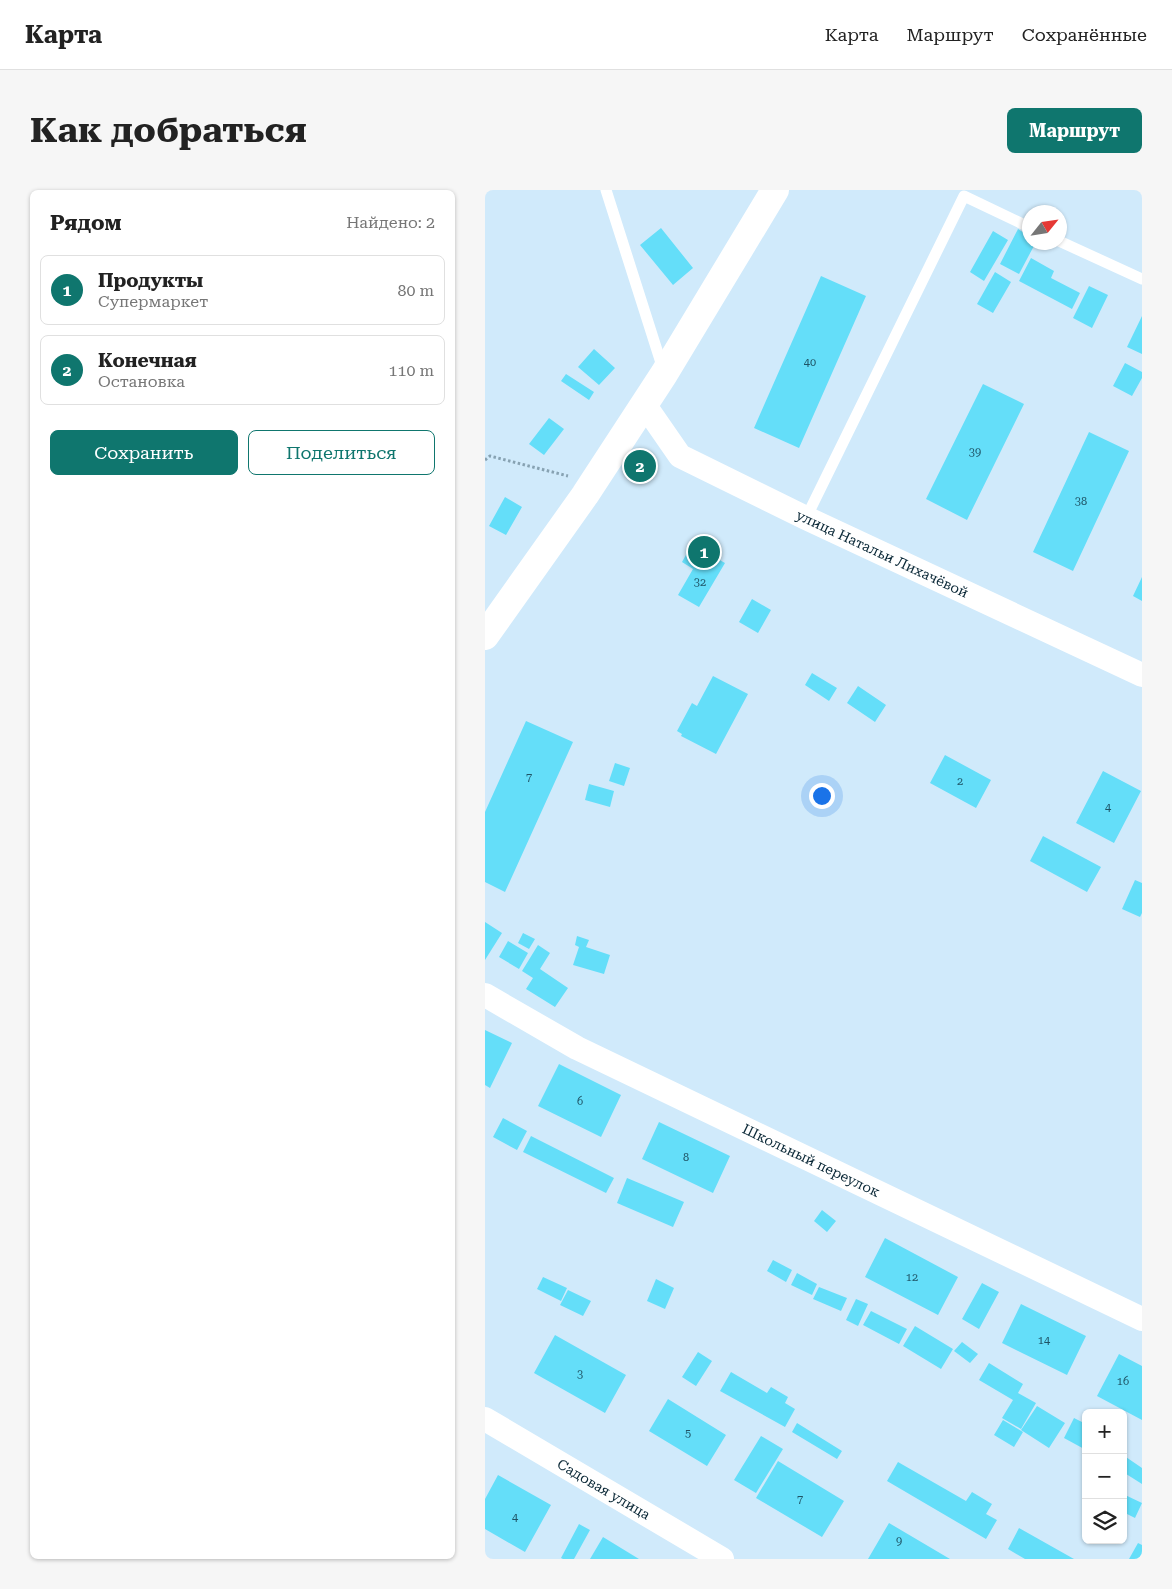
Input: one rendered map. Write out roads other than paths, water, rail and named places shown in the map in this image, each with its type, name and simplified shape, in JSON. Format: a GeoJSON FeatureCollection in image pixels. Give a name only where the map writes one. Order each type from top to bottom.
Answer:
{"type":"FeatureCollection","features":[{"type":"Feature","properties":{"kind":"street"},"geometry":{"type":"LineString","coordinates":[[485,636],[645,404],[775,190]]}},
{"type":"Feature","properties":{"kind":"street","name":"улица Натальи Лихачёвой"},"geometry":{"type":"LineString","coordinates":[[645,404],[680,456],[806,518],[1142,675]]}},
{"type":"Feature","properties":{"kind":"street","name":"Школьный переулок"},"geometry":{"type":"LineString","coordinates":[[485,995],[577,1048],[1142,1319]]}},
{"type":"Feature","properties":{"kind":"street","name":"Садовая улица"},"geometry":{"type":"LineString","coordinates":[[485,1419],[721,1559]]}},
{"type":"Feature","properties":{"kind":"lane"},"geometry":{"type":"LineString","coordinates":[[606,190],[664,374]]}},
{"type":"Feature","properties":{"kind":"lane"},"geometry":{"type":"LineString","coordinates":[[806,518],[965,193],[1022,223]]}},
{"type":"Feature","properties":{"kind":"lane"},"geometry":{"type":"LineString","coordinates":[[1067,245],[1142,280]]}},
{"type":"Feature","properties":{"kind":"place","name":"Конечная"},"geometry":{"type":"Point","coordinates":[640,466]}},
{"type":"Feature","properties":{"kind":"place","name":"Продукты"},"geometry":{"type":"Point","coordinates":[704,552]}}]}
